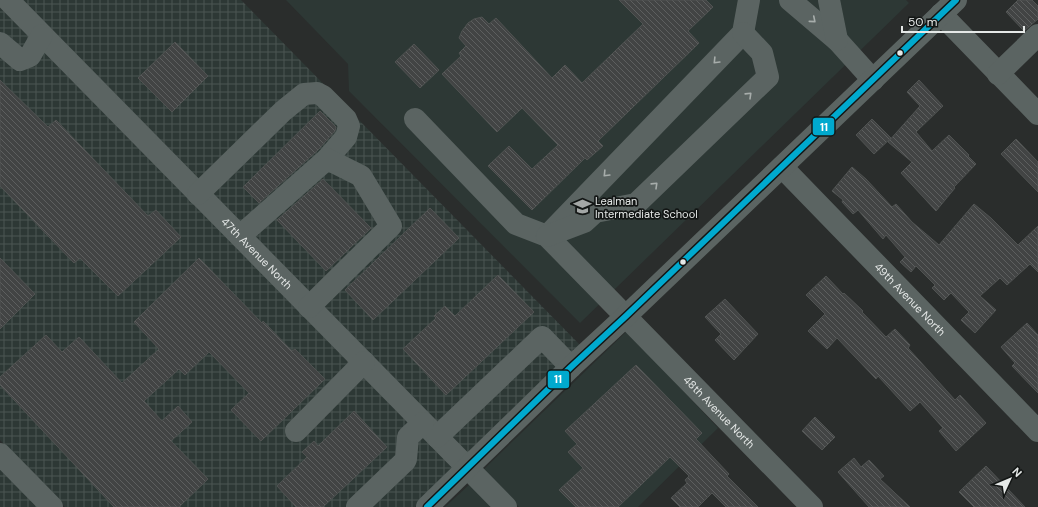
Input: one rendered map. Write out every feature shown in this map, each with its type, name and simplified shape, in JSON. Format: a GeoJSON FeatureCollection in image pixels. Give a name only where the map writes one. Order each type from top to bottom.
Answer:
{"type":"FeatureCollection","features":[{"type":"Feature","properties":{"kind":"street","name":"47th Avenue North"},"geometry":{"type":"LineString","coordinates":[[8,0],[506,507]]}},
{"type":"Feature","properties":{"kind":"street"},"geometry":{"type":"LineString","coordinates":[[547,236],[743,32],[749,0]]}},
{"type":"Feature","properties":{"kind":"street"},"geometry":{"type":"LineString","coordinates":[[790,0],[836,40],[873,80]]}},
{"type":"Feature","properties":{"kind":"street"},"geometry":{"type":"LineString","coordinates":[[829,0],[836,40]]}},
{"type":"Feature","properties":{"kind":"street"},"geometry":{"type":"LineString","coordinates":[[427,507],[571,367],[949,7],[998,74],[1038,114]]}},
{"type":"Feature","properties":{"kind":"street"},"geometry":{"type":"LineString","coordinates":[[415,119],[516,224],[547,236],[584,222],[595,212],[636,204],[768,77],[762,53],[743,32]]}},
{"type":"Feature","properties":{"kind":"street"},"geometry":{"type":"LineString","coordinates":[[0,43],[20,60],[30,56],[42,35]]}},
{"type":"Feature","properties":{"kind":"street"},"geometry":{"type":"LineString","coordinates":[[998,74],[1038,35]]}},
{"type":"Feature","properties":{"kind":"street"},"geometry":{"type":"LineString","coordinates":[[198,194],[283,111],[304,94],[317,93],[323,96],[346,119],[349,126],[346,137],[327,159],[240,236]]}},
{"type":"Feature","properties":{"kind":"street"},"geometry":{"type":"LineString","coordinates":[[309,307],[391,226],[361,176],[327,159]]}},
{"type":"Feature","properties":{"kind":"street","name":"49th Avenue North"},"geometry":{"type":"LineString","coordinates":[[782,167],[1038,431]]}},
{"type":"Feature","properties":{"kind":"street","name":"48th Avenue North"},"geometry":{"type":"LineString","coordinates":[[547,236],[812,507]]}},
{"type":"Feature","properties":{"kind":"street"},"geometry":{"type":"LineString","coordinates":[[357,507],[405,461],[408,437],[430,430],[542,337],[571,367]]}},
{"type":"Feature","properties":{"kind":"street"},"geometry":{"type":"LineString","coordinates":[[296,430],[364,362]]}},
{"type":"Feature","properties":{"kind":"street"},"geometry":{"type":"LineString","coordinates":[[0,454],[52,507]]}},
{"type":"Feature","properties":{"kind":"shaded area"},"geometry":{"type":"Polygon","coordinates":[[[21,0],[241,0],[581,346],[468,456],[21,0]]]}},
{"type":"Feature","properties":{"kind":"shaded area","name":"Lealman Intermediate School"},"geometry":{"type":"Polygon","coordinates":[[[286,0],[906,0],[909,3],[580,323],[349,91],[348,64],[286,0]]]}},
{"type":"Feature","properties":{"kind":"shaded area"},"geometry":{"type":"Polygon","coordinates":[[[0,5],[455,469],[415,507],[65,507],[0,440],[0,5]]]}},
{"type":"Feature","properties":{"kind":"shaded area"},"geometry":{"type":"Polygon","coordinates":[[[627,331],[718,428],[638,507],[519,507],[483,470],[627,331]]]}},
{"type":"Feature","properties":{"kind":"shaded area"},"geometry":{"type":"Polygon","coordinates":[[[0,467],[39,507],[0,507],[0,467]]]}},
{"type":"Feature","properties":{"kind":"shaded area"},"geometry":{"type":"Polygon","coordinates":[[[470,484],[493,507],[445,507],[470,484]]]}},
{"type":"Feature","properties":{"kind":"building"},"geometry":{"type":"Polygon","coordinates":[[[619,0],[706,0],[713,7],[688,31],[699,43],[598,141],[603,146],[587,160],[585,158],[532,210],[488,166],[509,146],[532,169],[558,145],[522,108],[497,132],[442,74],[461,56],[459,53],[466,46],[459,38],[462,31],[468,23],[474,19],[482,17],[489,24],[496,18],[552,78],[565,65],[582,83],[643,24],[619,0]]]}},
{"type":"Feature","properties":{"kind":"building"},"geometry":{"type":"Polygon","coordinates":[[[1018,0],[1032,0],[1038,6],[1038,19],[1024,31],[1006,12],[1018,0]]]}},
{"type":"Feature","properties":{"kind":"building"},"geometry":{"type":"Polygon","coordinates":[[[175,42],[208,76],[172,112],[138,78],[175,42]]]}},
{"type":"Feature","properties":{"kind":"building"},"geometry":{"type":"Polygon","coordinates":[[[414,44],[439,70],[420,88],[395,62],[414,44]]]}},
{"type":"Feature","properties":{"kind":"building"},"geometry":{"type":"Polygon","coordinates":[[[0,80],[48,127],[56,120],[148,216],[156,210],[181,237],[118,296],[80,258],[74,263],[0,186],[0,80]]]}},
{"type":"Feature","properties":{"kind":"building"},"geometry":{"type":"Polygon","coordinates":[[[919,80],[943,106],[916,132],[932,151],[949,135],[976,164],[954,187],[955,188],[936,211],[901,173],[912,162],[888,142],[920,106],[907,92],[919,80]]]}},
{"type":"Feature","properties":{"kind":"building"},"geometry":{"type":"Polygon","coordinates":[[[320,111],[336,127],[335,131],[318,150],[259,203],[243,187],[320,111]]]}},
{"type":"Feature","properties":{"kind":"building"},"geometry":{"type":"Polygon","coordinates":[[[872,119],[891,138],[874,154],[856,135],[872,119]]]}},
{"type":"Feature","properties":{"kind":"building"},"geometry":{"type":"Polygon","coordinates":[[[1016,139],[1038,162],[1038,192],[1001,154],[1016,139]]]}},
{"type":"Feature","properties":{"kind":"building"},"geometry":{"type":"Polygon","coordinates":[[[852,167],[866,179],[892,207],[896,204],[912,222],[939,245],[974,204],[991,218],[1018,245],[1038,226],[1038,272],[1030,264],[1007,285],[1000,278],[980,296],[996,310],[975,333],[961,320],[969,312],[951,293],[944,300],[932,288],[935,285],[916,266],[911,272],[900,262],[905,257],[886,235],[883,239],[858,210],[853,214],[842,202],[843,200],[832,191],[852,167]]]}},
{"type":"Feature","properties":{"kind":"building"},"geometry":{"type":"Polygon","coordinates":[[[323,179],[371,228],[326,271],[277,220],[323,179]]]}},
{"type":"Feature","properties":{"kind":"building"},"geometry":{"type":"Polygon","coordinates":[[[430,208],[459,238],[373,320],[345,290],[430,208]]]}},
{"type":"Feature","properties":{"kind":"building"},"geometry":{"type":"Polygon","coordinates":[[[0,258],[35,294],[0,329],[0,258]]]}},
{"type":"Feature","properties":{"kind":"building"},"geometry":{"type":"Polygon","coordinates":[[[199,258],[262,323],[263,321],[292,351],[295,349],[325,379],[261,441],[231,410],[249,393],[209,352],[185,375],[179,369],[144,401],[162,421],[178,406],[192,422],[171,441],[208,479],[179,507],[114,507],[0,385],[0,377],[46,335],[62,352],[79,337],[122,383],[159,349],[134,322],[199,258]]]}},
{"type":"Feature","properties":{"kind":"building"},"geometry":{"type":"Polygon","coordinates":[[[498,275],[534,312],[446,395],[403,349],[436,318],[434,316],[445,306],[455,316],[498,275]]]}},
{"type":"Feature","properties":{"kind":"building"},"geometry":{"type":"Polygon","coordinates":[[[826,276],[843,294],[844,293],[863,311],[862,312],[886,337],[895,329],[910,345],[908,348],[955,400],[960,395],[986,423],[956,451],[939,431],[943,428],[920,402],[910,411],[878,376],[876,379],[837,338],[827,349],[808,331],[825,314],[806,295],[826,276]]]}},
{"type":"Feature","properties":{"kind":"building"},"geometry":{"type":"Polygon","coordinates":[[[725,299],[758,334],[734,360],[715,340],[721,334],[705,317],[725,299]]]}},
{"type":"Feature","properties":{"kind":"building"},"geometry":{"type":"Polygon","coordinates":[[[1027,323],[1038,335],[1038,393],[1012,366],[1015,363],[1001,347],[1027,323]]]}},
{"type":"Feature","properties":{"kind":"building"},"geometry":{"type":"Polygon","coordinates":[[[636,365],[702,433],[696,439],[729,474],[727,476],[758,507],[726,507],[712,493],[698,507],[680,507],[671,498],[687,483],[685,480],[689,476],[670,457],[618,507],[576,507],[559,490],[583,468],[568,452],[577,444],[565,431],[636,365]]]}},
{"type":"Feature","properties":{"kind":"building"},"geometry":{"type":"Polygon","coordinates":[[[354,411],[387,447],[323,507],[296,507],[277,486],[307,457],[302,452],[314,441],[318,446],[354,411]]]}},
{"type":"Feature","properties":{"kind":"building"},"geometry":{"type":"Polygon","coordinates":[[[815,417],[835,437],[822,450],[802,431],[815,417]]]}},
{"type":"Feature","properties":{"kind":"building"},"geometry":{"type":"Polygon","coordinates":[[[854,458],[861,467],[869,460],[884,476],[880,479],[910,507],[869,507],[838,472],[854,458]]]}},
{"type":"Feature","properties":{"kind":"building"},"geometry":{"type":"Polygon","coordinates":[[[986,466],[1025,507],[974,507],[959,492],[986,466]]]}},
{"type":"Feature","properties":{"kind":"transit line","name":"11"},"geometry":{"type":"LineString","coordinates":[[427,507],[571,367],[956,0]]}},
{"type":"Feature","properties":{"kind":"place","name":"Lealman Intermediate School"},"geometry":{"type":"Point","coordinates":[582,207]}}]}
